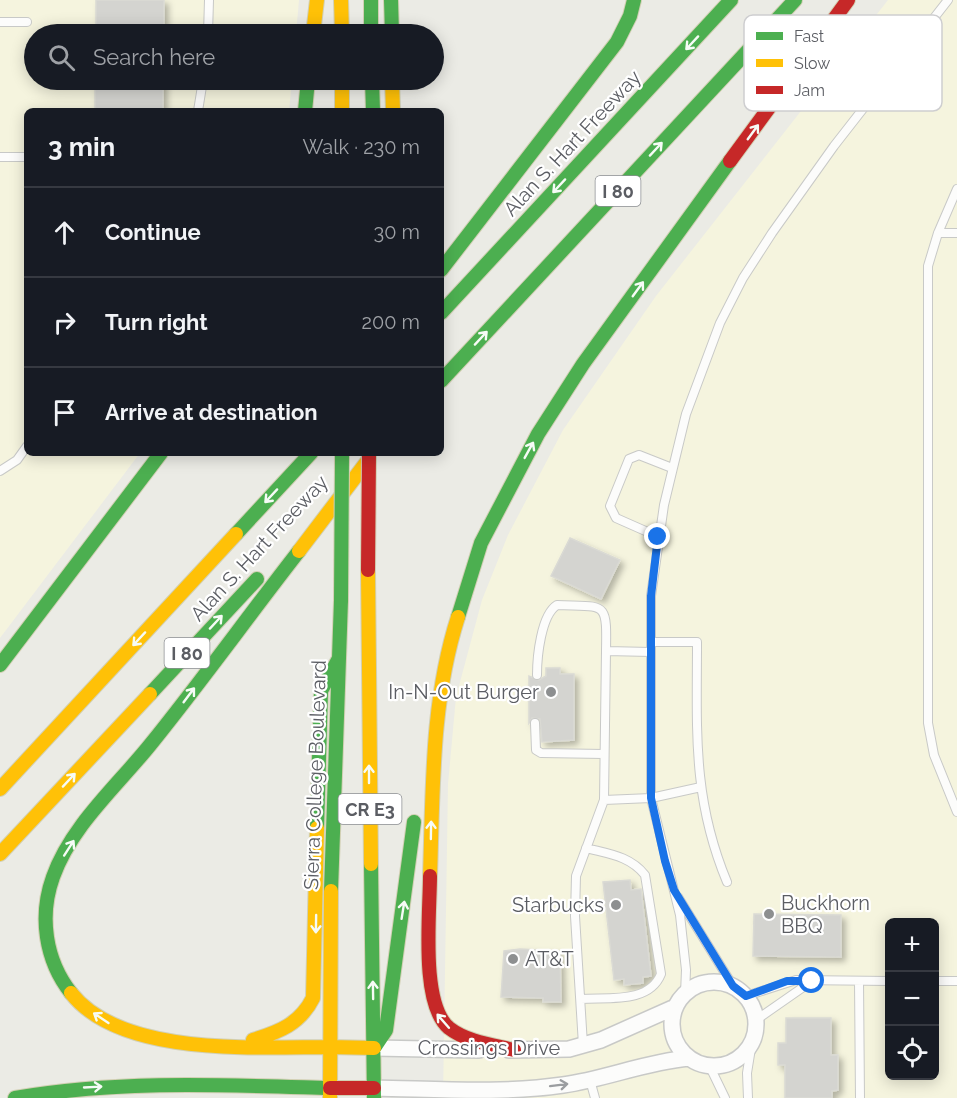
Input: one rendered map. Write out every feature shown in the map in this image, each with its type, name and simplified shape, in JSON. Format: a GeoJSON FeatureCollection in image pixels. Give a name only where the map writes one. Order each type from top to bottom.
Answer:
{"type":"FeatureCollection","features":[{"type":"Feature","properties":{"kind":"main road"},"geometry":{"type":"LineString","coordinates":[[314,24],[317,0]]}},
{"type":"Feature","properties":{"kind":"main road"},"geometry":{"type":"LineString","coordinates":[[341,0],[342,24]]}},
{"type":"Feature","properties":{"kind":"main road"},"geometry":{"type":"LineString","coordinates":[[371,0],[372,24]]}},
{"type":"Feature","properties":{"kind":"main road"},"geometry":{"type":"LineString","coordinates":[[391,0],[392,24]]}},
{"type":"Feature","properties":{"kind":"main road"},"geometry":{"type":"LineString","coordinates":[[444,266],[617,42],[630,16],[634,0]]}},
{"type":"Feature","properties":{"kind":"main road","name":"Alan S. Hart Freeway"},"geometry":{"type":"LineString","coordinates":[[444,310],[731,0]]}},
{"type":"Feature","properties":{"kind":"main road","name":"I 80"},"geometry":{"type":"LineString","coordinates":[[781,15],[795,0]]}},
{"type":"Feature","properties":{"kind":"main road"},"geometry":{"type":"LineString","coordinates":[[837,15],[848,0]]}},
{"type":"Feature","properties":{"kind":"main road","name":"I 80"},"geometry":{"type":"LineString","coordinates":[[444,378],[744,55]]}},
{"type":"Feature","properties":{"kind":"main road"},"geometry":{"type":"LineString","coordinates":[[305,108],[307,90]]}},
{"type":"Feature","properties":{"kind":"main road"},"geometry":{"type":"LineString","coordinates":[[342,90],[342,108]]}},
{"type":"Feature","properties":{"kind":"main road"},"geometry":{"type":"LineString","coordinates":[[372,90],[373,108]]}},
{"type":"Feature","properties":{"kind":"main road"},"geometry":{"type":"LineString","coordinates":[[392,90],[393,108]]}},
{"type":"Feature","properties":{"kind":"main road"},"geometry":{"type":"LineString","coordinates":[[418,787],[426,720],[435,675],[445,656],[481,543],[538,434],[583,364],[767,111]]}},
{"type":"Feature","properties":{"kind":"main road"},"geometry":{"type":"LineString","coordinates":[[0,665],[159,456]]}},
{"type":"Feature","properties":{"kind":"main road","name":"Alan S. Hart Freeway"},"geometry":{"type":"LineString","coordinates":[[0,789],[308,456]]}},
{"type":"Feature","properties":{"kind":"main road","name":"Sierra College Boulevard"},"geometry":{"type":"LineString","coordinates":[[330,1093],[331,875],[340,600],[342,456]]}},
{"type":"Feature","properties":{"kind":"main road","name":"Alan S. Hart Freeway"},"geometry":{"type":"LineString","coordinates":[[0,854],[369,456]]}},
{"type":"Feature","properties":{"kind":"main road","name":"Crossings Drive"},"geometry":{"type":"LineString","coordinates":[[369,456],[153,741],[71,844],[48,888],[45,916],[46,942],[54,965],[68,989],[85,1007],[108,1023],[155,1040],[237,1045],[374,1048]]}},
{"type":"Feature","properties":{"kind":"main road","name":"CR E3"},"geometry":{"type":"LineString","coordinates":[[370,456],[368,570],[375,1093]]}},
{"type":"Feature","properties":{"kind":"main road"},"geometry":{"type":"LineString","coordinates":[[445,656],[433,758],[430,943],[433,1009],[440,1020],[456,1034],[514,1050]]}},
{"type":"Feature","properties":{"kind":"main road"},"geometry":{"type":"LineString","coordinates":[[237,1045],[291,1027],[304,1016],[313,998],[321,691],[338,660]]}},
{"type":"Feature","properties":{"kind":"main road"},"geometry":{"type":"LineString","coordinates":[[374,1048],[386,1030],[416,810]]}},
{"type":"Feature","properties":{"kind":"main road"},"geometry":{"type":"LineString","coordinates":[[15,1098],[55,1090],[134,1085],[375,1093]]}},
{"type":"Feature","properties":{"kind":"street"},"geometry":{"type":"LineString","coordinates":[[707,982],[733,986],[746,996],[756,1020],[752,1042],[745,1053],[735,1061],[710,1066],[689,1059],[679,1048],[673,1035],[672,1021],[675,1007],[685,994],[707,982]]}},
{"type":"Feature","properties":{"kind":"street","name":"Crossings Drive"},"geometry":{"type":"LineString","coordinates":[[374,1048],[544,1051],[601,1040],[675,1007]]}},
{"type":"Feature","properties":{"kind":"street","name":"Crossings Drive"},"geometry":{"type":"LineString","coordinates":[[375,1093],[539,1088],[590,1080],[660,1061],[689,1059]]}},
{"type":"Feature","properties":{"kind":"lane"},"geometry":{"type":"LineString","coordinates":[[208,24],[209,0]]}},
{"type":"Feature","properties":{"kind":"lane"},"geometry":{"type":"LineString","coordinates":[[936,15],[948,0]]}},
{"type":"Feature","properties":{"kind":"lane"},"geometry":{"type":"LineString","coordinates":[[0,22],[27,22]]}},
{"type":"Feature","properties":{"kind":"lane"},"geometry":{"type":"LineString","coordinates":[[198,108],[201,90]]}},
{"type":"Feature","properties":{"kind":"lane"},"geometry":{"type":"LineString","coordinates":[[685,994],[684,944],[674,890],[651,798],[651,596],[658,537],[672,468],[701,369],[720,323],[743,278],[834,146],[861,111]]}},
{"type":"Feature","properties":{"kind":"lane"},"geometry":{"type":"LineString","coordinates":[[0,156],[24,156]]}},
{"type":"Feature","properties":{"kind":"lane"},"geometry":{"type":"LineString","coordinates":[[957,189],[938,233],[928,266],[928,723],[936,761],[957,812]]}},
{"type":"Feature","properties":{"kind":"lane"},"geometry":{"type":"LineString","coordinates":[[938,233],[957,233]]}},
{"type":"Feature","properties":{"kind":"lane"},"geometry":{"type":"LineString","coordinates":[[0,471],[17,460],[24,450]]}},
{"type":"Feature","properties":{"kind":"lane"},"geometry":{"type":"LineString","coordinates":[[658,537],[616,518],[610,506],[628,459],[639,455],[672,468]]}},
{"type":"Feature","properties":{"kind":"lane"},"geometry":{"type":"LineString","coordinates":[[537,675],[537,658],[548,614],[557,606],[594,606],[603,610],[606,616],[604,800],[576,876],[575,916],[583,1045]]}},
{"type":"Feature","properties":{"kind":"lane"},"geometry":{"type":"LineString","coordinates":[[651,642],[697,642],[697,761],[709,835],[727,882]]}},
{"type":"Feature","properties":{"kind":"lane"},"geometry":{"type":"LineString","coordinates":[[606,651],[651,652]]}},
{"type":"Feature","properties":{"kind":"lane"},"geometry":{"type":"LineString","coordinates":[[535,723],[536,750],[541,753],[604,754]]}},
{"type":"Feature","properties":{"kind":"lane"},"geometry":{"type":"LineString","coordinates":[[604,800],[651,798],[701,787]]}},
{"type":"Feature","properties":{"kind":"lane"},"geometry":{"type":"LineString","coordinates":[[580,999],[643,993],[656,985],[661,974],[645,875],[637,864],[627,858],[586,848]]}},
{"type":"Feature","properties":{"kind":"lane"},"geometry":{"type":"LineString","coordinates":[[674,890],[733,986]]}},
{"type":"Feature","properties":{"kind":"lane"},"geometry":{"type":"LineString","coordinates":[[746,996],[787,981],[885,981]]}},
{"type":"Feature","properties":{"kind":"lane"},"geometry":{"type":"LineString","coordinates":[[756,1020],[812,981]]}},
{"type":"Feature","properties":{"kind":"lane"},"geometry":{"type":"LineString","coordinates":[[859,981],[860,1098]]}},
{"type":"Feature","properties":{"kind":"lane"},"geometry":{"type":"LineString","coordinates":[[939,981],[957,981]]}},
{"type":"Feature","properties":{"kind":"lane"},"geometry":{"type":"LineString","coordinates":[[748,1098],[747,1074],[752,1042]]}},
{"type":"Feature","properties":{"kind":"lane"},"geometry":{"type":"LineString","coordinates":[[710,1066],[725,1098]]}},
{"type":"Feature","properties":{"kind":"lane"},"geometry":{"type":"LineString","coordinates":[[590,1080],[595,1098]]}},
{"type":"Feature","properties":{"kind":"shaded area"},"geometry":{"type":"Polygon","coordinates":[[[0,0],[299,0],[297,24],[24,24],[24,90],[291,90],[289,108],[24,108],[24,456],[138,456],[0,638],[0,0]]]}},
{"type":"Feature","properties":{"kind":"shaded area"},"geometry":{"type":"Polygon","coordinates":[[[888,0],[957,0],[957,1098],[443,1098],[448,784],[456,697],[482,600],[508,535],[563,430],[656,296],[801,111],[942,111],[942,15],[876,15],[888,0]]]}},
{"type":"Feature","properties":{"kind":"building"},"geometry":{"type":"Polygon","coordinates":[[[96,0],[164,0],[164,24],[96,24],[96,0]]]}},
{"type":"Feature","properties":{"kind":"building"},"geometry":{"type":"Polygon","coordinates":[[[95,90],[163,90],[163,108],[95,108],[95,90]]]}},
{"type":"Feature","properties":{"kind":"building"},"geometry":{"type":"Polygon","coordinates":[[[570,538],[620,560],[601,599],[551,576],[570,538]]]}},
{"type":"Feature","properties":{"kind":"building","name":"In-N-Out Burger"},"geometry":{"type":"Polygon","coordinates":[[[546,668],[560,668],[560,674],[574,674],[574,740],[542,742],[540,719],[532,718],[529,723],[529,676],[539,680],[546,676],[546,668]]]}},
{"type":"Feature","properties":{"kind":"building"},"geometry":{"type":"Polygon","coordinates":[[[630,880],[631,890],[641,889],[651,976],[643,977],[643,983],[624,985],[624,979],[614,980],[603,882],[630,880]]]}},
{"type":"Feature","properties":{"kind":"building"},"geometry":{"type":"Polygon","coordinates":[[[754,914],[841,915],[841,957],[753,956],[754,914]]]}},
{"type":"Feature","properties":{"kind":"building"},"geometry":{"type":"Polygon","coordinates":[[[520,949],[560,951],[561,1002],[543,1002],[543,998],[501,997],[504,951],[520,949]]]}},
{"type":"Feature","properties":{"kind":"building"},"geometry":{"type":"Polygon","coordinates":[[[786,1018],[831,1018],[831,1055],[838,1055],[838,1090],[832,1091],[832,1098],[785,1098],[785,1065],[778,1065],[778,1043],[786,1043],[786,1018]]]}},
{"type":"Feature","properties":{"kind":"traffic: fast"},"geometry":{"type":"LineString","coordinates":[[371,0],[371,24]]}},
{"type":"Feature","properties":{"kind":"traffic: fast"},"geometry":{"type":"LineString","coordinates":[[391,0],[392,24]]}},
{"type":"Feature","properties":{"kind":"traffic: fast"},"geometry":{"type":"LineString","coordinates":[[444,266],[617,42],[630,16],[634,0]]}},
{"type":"Feature","properties":{"kind":"traffic: fast"},"geometry":{"type":"LineString","coordinates":[[444,310],[731,0]]}},
{"type":"Feature","properties":{"kind":"traffic: fast"},"geometry":{"type":"LineString","coordinates":[[781,15],[795,0]]}},
{"type":"Feature","properties":{"kind":"traffic: fast"},"geometry":{"type":"LineString","coordinates":[[444,378],[744,55]]}},
{"type":"Feature","properties":{"kind":"traffic: fast"},"geometry":{"type":"LineString","coordinates":[[305,108],[307,90]]}},
{"type":"Feature","properties":{"kind":"traffic: fast"},"geometry":{"type":"LineString","coordinates":[[372,90],[373,108]]}},
{"type":"Feature","properties":{"kind":"traffic: fast"},"geometry":{"type":"LineString","coordinates":[[458,617],[481,543],[538,434],[583,364],[730,161]]}},
{"type":"Feature","properties":{"kind":"traffic: fast"},"geometry":{"type":"LineString","coordinates":[[0,665],[159,456]]}},
{"type":"Feature","properties":{"kind":"traffic: fast"},"geometry":{"type":"LineString","coordinates":[[236,534],[308,456]]}},
{"type":"Feature","properties":{"kind":"traffic: fast"},"geometry":{"type":"LineString","coordinates":[[341,600],[342,456]]}},
{"type":"Feature","properties":{"kind":"traffic: fast"},"geometry":{"type":"LineString","coordinates":[[71,993],[55,966],[47,937],[46,907],[53,877],[61,858],[96,807],[150,745],[299,551]]}},
{"type":"Feature","properties":{"kind":"traffic: fast"},"geometry":{"type":"LineString","coordinates":[[150,694],[257,579]]}},
{"type":"Feature","properties":{"kind":"traffic: fast"},"geometry":{"type":"LineString","coordinates":[[331,891],[341,600]]}},
{"type":"Feature","properties":{"kind":"traffic: fast"},"geometry":{"type":"LineString","coordinates":[[317,828],[321,691],[338,660]]}},
{"type":"Feature","properties":{"kind":"traffic: fast"},"geometry":{"type":"LineString","coordinates":[[374,1048],[386,1030],[414,822]]}},
{"type":"Feature","properties":{"kind":"traffic: fast"},"geometry":{"type":"LineString","coordinates":[[371,864],[374,1098]]}},
{"type":"Feature","properties":{"kind":"traffic: fast"},"geometry":{"type":"LineString","coordinates":[[15,1098],[54,1092],[133,1086],[330,1088]]}},
{"type":"Feature","properties":{"kind":"traffic: slow"},"geometry":{"type":"LineString","coordinates":[[314,24],[317,0]]}},
{"type":"Feature","properties":{"kind":"traffic: slow"},"geometry":{"type":"LineString","coordinates":[[341,0],[342,24]]}},
{"type":"Feature","properties":{"kind":"traffic: slow"},"geometry":{"type":"LineString","coordinates":[[342,90],[342,108]]}},
{"type":"Feature","properties":{"kind":"traffic: slow"},"geometry":{"type":"LineString","coordinates":[[392,90],[393,108]]}},
{"type":"Feature","properties":{"kind":"traffic: slow"},"geometry":{"type":"LineString","coordinates":[[299,551],[369,459]]}},
{"type":"Feature","properties":{"kind":"traffic: slow"},"geometry":{"type":"LineString","coordinates":[[0,789],[236,534]]}},
{"type":"Feature","properties":{"kind":"traffic: slow"},"geometry":{"type":"LineString","coordinates":[[368,570],[371,864]]}},
{"type":"Feature","properties":{"kind":"traffic: slow"},"geometry":{"type":"LineString","coordinates":[[430,876],[433,778],[438,713],[449,649],[458,617]]}},
{"type":"Feature","properties":{"kind":"traffic: slow"},"geometry":{"type":"LineString","coordinates":[[0,854],[150,694]]}},
{"type":"Feature","properties":{"kind":"traffic: slow"},"geometry":{"type":"LineString","coordinates":[[253,1040],[288,1026],[302,1014],[313,998],[317,828]]}},
{"type":"Feature","properties":{"kind":"traffic: slow"},"geometry":{"type":"LineString","coordinates":[[330,1098],[331,891]]}},
{"type":"Feature","properties":{"kind":"traffic: slow"},"geometry":{"type":"LineString","coordinates":[[71,993],[93,1014],[122,1028],[155,1038],[229,1047],[330,1047]]}},
{"type":"Feature","properties":{"kind":"traffic: slow"},"geometry":{"type":"LineString","coordinates":[[330,1047],[374,1048]]}},
{"type":"Feature","properties":{"kind":"traffic: jam"},"geometry":{"type":"LineString","coordinates":[[837,15],[848,0]]}},
{"type":"Feature","properties":{"kind":"traffic: jam"},"geometry":{"type":"LineString","coordinates":[[730,161],[767,111]]}},
{"type":"Feature","properties":{"kind":"traffic: jam"},"geometry":{"type":"LineString","coordinates":[[368,570],[369,456]]}},
{"type":"Feature","properties":{"kind":"traffic: jam"},"geometry":{"type":"LineString","coordinates":[[430,876],[428,934],[430,979],[440,1016],[449,1028],[464,1037],[514,1050]]}},
{"type":"Feature","properties":{"kind":"traffic: jam"},"geometry":{"type":"LineString","coordinates":[[330,1088],[374,1088]]}},
{"type":"Feature","properties":{"kind":"place","name":"In-N-Out Burger"},"geometry":{"type":"Point","coordinates":[551,692]}},
{"type":"Feature","properties":{"kind":"place","name":"Starbucks"},"geometry":{"type":"Point","coordinates":[616,905]}},
{"type":"Feature","properties":{"kind":"place","name":"Buckhorn BBQ"},"geometry":{"type":"Point","coordinates":[769,914]}},
{"type":"Feature","properties":{"kind":"place","name":"AT&T"},"geometry":{"type":"Point","coordinates":[513,959]}},
{"type":"Feature","properties":{"kind":"route"},"geometry":{"type":"LineString","coordinates":[[658,537],[651,596],[651,798],[674,890],[733,986],[746,996],[787,981],[812,981]]}}]}
